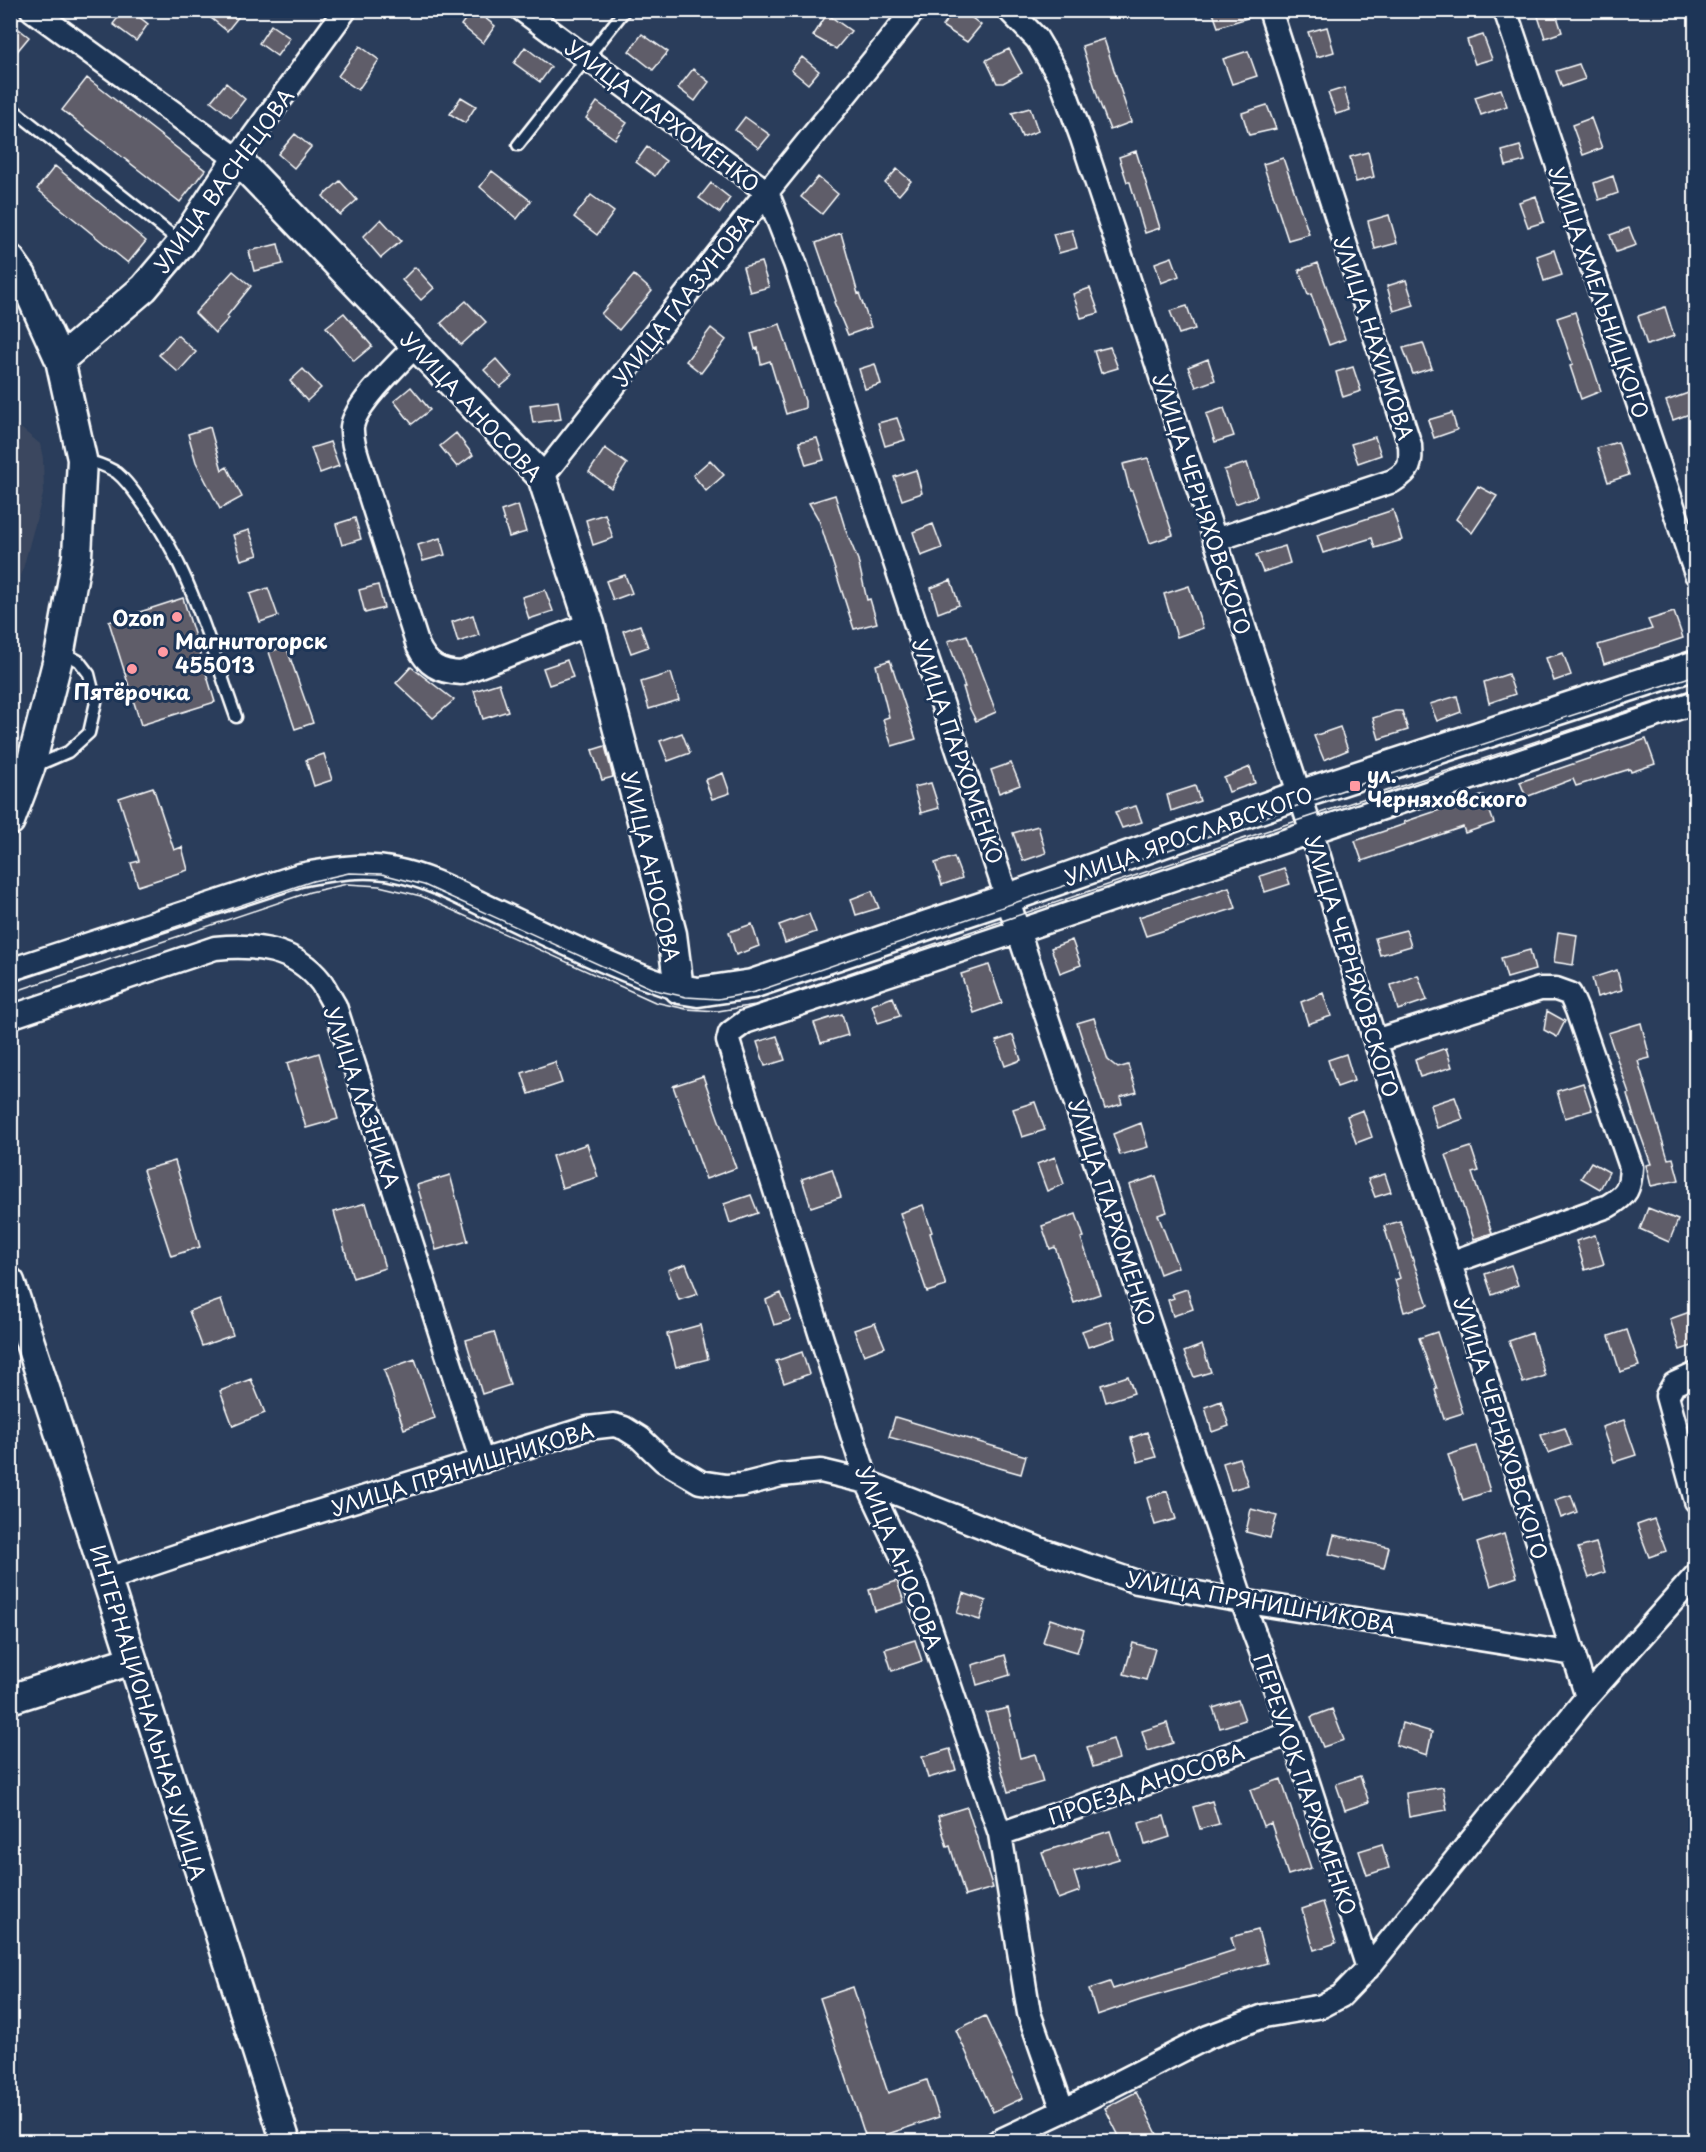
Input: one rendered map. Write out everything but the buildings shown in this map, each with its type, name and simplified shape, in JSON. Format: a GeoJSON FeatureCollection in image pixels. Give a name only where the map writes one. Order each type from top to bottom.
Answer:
{"type":"FeatureCollection","features":[{"type":"Feature","properties":{"kind":"street","name":"УЛИЦА АНОСОВА"},"geometry":{"type":"LineString","coordinates":[[32,10],[237,159],[542,477],[590,624],[672,934],[679,989]]}},
{"type":"Feature","properties":{"kind":"street","name":"УЛИЦА ВАСНЕЦОВА"},"geometry":{"type":"LineString","coordinates":[[60,360],[144,288],[182,243],[237,159],[345,10]]}},
{"type":"Feature","properties":{"kind":"street","name":"УЛИЦА ПАРХОМЕНКО"},"geometry":{"type":"LineString","coordinates":[[522,10],[767,192],[799,275],[1242,1601]]}},
{"type":"Feature","properties":{"kind":"street","name":"УЛИЦА ГЛАЗУНОВА"},"geometry":{"type":"LineString","coordinates":[[542,477],[914,10]]}},
{"type":"Feature","properties":{"kind":"street","name":"УЛИЦА ЧЕРНЯХОВСКОГО"},"geometry":{"type":"LineString","coordinates":[[1009,10],[1037,39],[1060,78],[1299,795],[1375,1041],[1450,1263],[1587,1698]]}},
{"type":"Feature","properties":{"kind":"street","name":"УЛИЦА НАХИМОВА"},"geometry":{"type":"LineString","coordinates":[[1215,540],[1393,481],[1406,473],[1411,462],[1410,445],[1270,10]]}},
{"type":"Feature","properties":{"kind":"street","name":"УЛИЦА ХМЕЛЬНИЦКОГО"},"geometry":{"type":"LineString","coordinates":[[1505,10],[1695,574]]}},
{"type":"Feature","properties":{"kind":"street"},"geometry":{"type":"LineString","coordinates":[[10,259],[22,276],[60,360],[82,459],[77,556],[60,651],[30,768],[10,821]]}},
{"type":"Feature","properties":{"kind":"street"},"geometry":{"type":"LineString","coordinates":[[416,345],[365,401],[355,416],[352,428],[353,441],[361,468],[423,656],[433,666],[446,672],[460,673],[590,624]]}},
{"type":"Feature","properties":{"kind":"street","name":"УЛИЦА ЯРОСЛАВСКОГО"},"geometry":{"type":"LineString","coordinates":[[679,989],[698,992],[752,984],[1008,898],[1299,795],[1695,665]]}},
{"type":"Feature","properties":{"kind":"street"},"geometry":{"type":"LineString","coordinates":[[1019,931],[1695,702]]}},
{"type":"Feature","properties":{"kind":"street"},"geometry":{"type":"LineString","coordinates":[[10,970],[300,875],[331,868],[366,866],[394,869],[429,879],[552,937],[656,982],[679,989]]}},
{"type":"Feature","properties":{"kind":"street","name":"УЛИЦА АНОСОВА"},"geometry":{"type":"LineString","coordinates":[[1019,931],[745,1022],[730,1033],[728,1041],[867,1482],[916,1586],[1000,1834],[1029,2013],[1063,2111]]}},
{"type":"Feature","properties":{"kind":"street","name":"УЛИЦА ЛАЗНИКА"},"geometry":{"type":"LineString","coordinates":[[10,1017],[215,948],[242,945],[265,948],[305,965],[321,982],[335,1006],[482,1462]]}},
{"type":"Feature","properties":{"kind":"street"},"geometry":{"type":"LineString","coordinates":[[1375,1041],[1540,989],[1556,989],[1570,994],[1631,1167],[1630,1186],[1620,1199],[1608,1206],[1450,1263]]}},
{"type":"Feature","properties":{"kind":"street","name":"ИНТЕРНАЦИОНАЛЬНАЯ УЛИЦА"},"geometry":{"type":"LineString","coordinates":[[10,1282],[108,1579],[286,2142]]}},
{"type":"Feature","properties":{"kind":"street"},"geometry":{"type":"LineString","coordinates":[[1695,1374],[1674,1384],[1667,1396],[1695,1501]]}},
{"type":"Feature","properties":{"kind":"street","name":"УЛИЦА ПРЯНИШНИКОВА"},"geometry":{"type":"LineString","coordinates":[[108,1579],[588,1428],[614,1425],[632,1433],[664,1461],[700,1482],[742,1485],[781,1475],[821,1471],[867,1482],[1045,1551],[1137,1582],[1574,1654]]}},
{"type":"Feature","properties":{"kind":"street"},"geometry":{"type":"LineString","coordinates":[[997,2142],[1208,2037],[1264,2016],[1322,2006],[1341,1996],[1368,1968],[1587,1698],[1695,1575]]}},
{"type":"Feature","properties":{"kind":"street","name":"ПЕРЕУЛОК ПАРХОМЕНКО"},"geometry":{"type":"LineString","coordinates":[[1242,1601],[1292,1733],[1368,1968]]}},
{"type":"Feature","properties":{"kind":"street"},"geometry":{"type":"LineString","coordinates":[[10,1700],[132,1660]]}},
{"type":"Feature","properties":{"kind":"street","name":"ПРОЕЗД АНОСОВА"},"geometry":{"type":"LineString","coordinates":[[1000,1834],[1292,1733]]}},
{"type":"Feature","properties":{"kind":"lane"},"geometry":{"type":"LineString","coordinates":[[518,145],[625,10]]}},
{"type":"Feature","properties":{"kind":"lane"},"geometry":{"type":"LineString","coordinates":[[10,106],[182,243]]}},
{"type":"Feature","properties":{"kind":"lane"},"geometry":{"type":"LineString","coordinates":[[82,459],[102,465],[117,473],[153,516],[184,571],[236,717]]}},
{"type":"Feature","properties":{"kind":"lane"},"geometry":{"type":"LineString","coordinates":[[30,768],[68,752],[89,733],[96,702],[89,674],[79,660],[60,651]]}},
{"type":"Feature","properties":{"kind":"shaded area"},"geometry":{"type":"Polygon","coordinates":[[[11,420],[40,444],[43,458],[44,491],[21,576],[11,665],[11,420]]]}},
{"type":"Feature","properties":{"kind":"tram line"},"geometry":{"type":"LineString","coordinates":[[10,982],[313,881],[349,873],[382,874],[424,885],[655,990],[686,997],[718,999],[755,992],[1355,786],[1696,675]]}},
{"type":"Feature","properties":{"kind":"tram line"},"geometry":{"type":"LineString","coordinates":[[10,993],[310,892],[347,884],[379,886],[421,896],[655,1002],[686,1009],[718,1011],[755,1005],[1696,688]]}},
{"type":"Feature","properties":{"kind":"place","name":"Ozon"},"geometry":{"type":"Point","coordinates":[177,617]}},
{"type":"Feature","properties":{"kind":"place","name":"Магнитогорск 455013"},"geometry":{"type":"Point","coordinates":[163,652]}},
{"type":"Feature","properties":{"kind":"place","name":"Пятёрочка"},"geometry":{"type":"Point","coordinates":[132,669]}},
{"type":"Feature","properties":{"kind":"place","name":"ул. Черняховского"},"geometry":{"type":"Point","coordinates":[1355,786]}}]}
